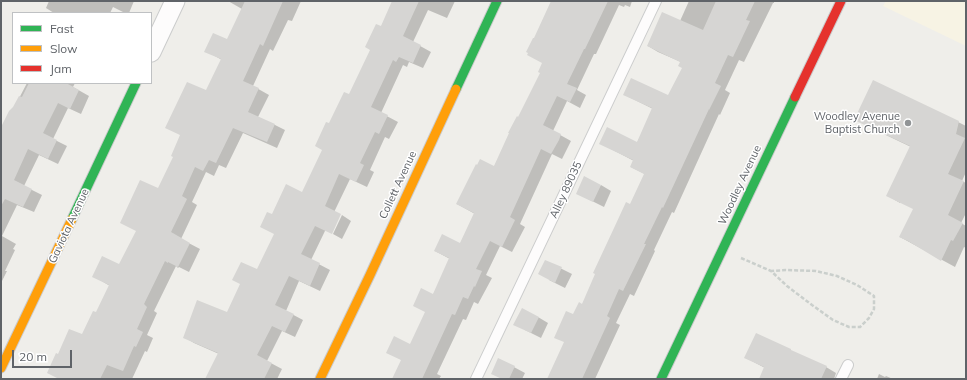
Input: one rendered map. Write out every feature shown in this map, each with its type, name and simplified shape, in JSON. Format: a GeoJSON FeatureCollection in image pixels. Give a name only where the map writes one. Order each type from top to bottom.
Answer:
{"type":"FeatureCollection","features":[{"type":"Feature","properties":{"kind":"street"},"geometry":{"type":"LineString","coordinates":[[152,50],[175,1]]}},
{"type":"Feature","properties":{"kind":"street","name":"Collett Avenue"},"geometry":{"type":"LineString","coordinates":[[320,379],[497,1]]}},
{"type":"Feature","properties":{"kind":"street","name":"Woodley Avenue"},"geometry":{"type":"LineString","coordinates":[[661,379],[841,1]]}},
{"type":"Feature","properties":{"kind":"street","name":"Gaviota Avenue"},"geometry":{"type":"LineString","coordinates":[[1,368],[136,84]]}},
{"type":"Feature","properties":{"kind":"lane","name":"Alley 89035"},"geometry":{"type":"LineString","coordinates":[[476,379],[656,1]]}},
{"type":"Feature","properties":{"kind":"lane"},"geometry":{"type":"LineString","coordinates":[[841,379],[848,365]]}},
{"type":"Feature","properties":{"kind":"path"},"geometry":{"type":"LineString","coordinates":[[722,250],[771,272],[812,305],[834,320],[849,327],[860,327],[869,318],[874,309],[874,296],[857,285],[837,276],[816,270],[786,270],[771,272]]}},
{"type":"Feature","properties":{"kind":"shaded area"},"geometry":{"type":"Polygon","coordinates":[[[886,1],[966,1],[966,46],[883,6],[886,1]]]}},
{"type":"Feature","properties":{"kind":"building"},"geometry":{"type":"Polygon","coordinates":[[[245,1],[283,1],[263,46],[260,44],[243,81],[259,88],[248,112],[275,124],[267,142],[233,128],[216,163],[209,160],[203,171],[195,167],[182,196],[187,199],[171,232],[190,243],[178,267],[165,261],[144,304],[147,307],[137,329],[143,332],[136,347],[134,346],[123,371],[107,365],[100,379],[59,379],[47,373],[56,353],[58,354],[69,329],[82,334],[93,311],[96,312],[109,285],[92,277],[102,256],[119,264],[136,231],[120,223],[140,180],[158,188],[173,157],[171,156],[180,135],[165,128],[187,82],[206,90],[221,59],[204,52],[213,33],[227,39],[245,1]]]}},
{"type":"Feature","properties":{"kind":"building"},"geometry":{"type":"Polygon","coordinates":[[[392,1],[419,1],[403,36],[421,45],[413,63],[399,57],[396,62],[393,60],[371,107],[388,115],[379,134],[375,132],[360,163],[364,165],[356,182],[339,174],[325,206],[341,214],[332,234],[315,226],[301,254],[320,263],[310,286],[289,276],[275,305],[294,314],[285,332],[272,326],[257,355],[272,363],[264,379],[205,379],[218,353],[183,338],[197,300],[227,312],[240,284],[232,280],[241,262],[257,269],[274,234],[260,227],[267,212],[272,214],[286,184],[302,192],[322,150],[315,146],[326,122],[329,123],[344,92],[349,94],[370,50],[365,47],[376,24],[381,26],[392,1]]]}},
{"type":"Feature","properties":{"kind":"building"},"geometry":{"type":"Polygon","coordinates":[[[551,1],[608,1],[567,84],[577,88],[570,102],[557,96],[543,125],[561,134],[559,140],[551,154],[541,149],[510,217],[515,220],[502,247],[490,241],[476,269],[482,271],[475,287],[474,286],[468,299],[463,297],[455,315],[452,314],[422,379],[392,379],[401,360],[386,353],[394,336],[410,344],[425,312],[413,306],[421,288],[433,294],[449,258],[434,251],[442,234],[460,243],[474,213],[456,204],[480,159],[494,166],[508,133],[517,116],[518,117],[540,73],[538,72],[542,63],[527,55],[528,53],[526,52],[551,1]]]}},
{"type":"Feature","properties":{"kind":"building"},"geometry":{"type":"Polygon","coordinates":[[[716,1],[755,1],[746,20],[750,21],[733,57],[728,55],[715,83],[721,86],[663,208],[662,207],[644,244],[646,244],[623,291],[619,289],[607,316],[610,318],[582,379],[547,379],[564,342],[554,338],[566,311],[573,314],[579,302],[582,304],[595,274],[593,273],[626,202],[630,204],[644,174],[630,167],[633,160],[599,144],[607,127],[637,142],[652,108],[623,95],[631,78],[668,95],[682,68],[678,66],[680,62],[647,46],[662,12],[703,30],[716,1]]]}},
{"type":"Feature","properties":{"kind":"building"},"geometry":{"type":"Polygon","coordinates":[[[873,80],[959,121],[956,134],[965,138],[948,174],[964,181],[948,215],[963,223],[953,241],[951,240],[941,261],[899,237],[913,209],[886,196],[910,146],[854,120],[873,80]]]}},
{"type":"Feature","properties":{"kind":"building"},"geometry":{"type":"Polygon","coordinates":[[[28,84],[68,84],[79,90],[70,109],[58,103],[43,133],[57,140],[48,159],[28,149],[14,180],[32,189],[23,207],[5,199],[1,206],[1,127],[19,96],[22,97],[28,84]]]}},
{"type":"Feature","properties":{"kind":"building"},"geometry":{"type":"Polygon","coordinates":[[[584,176],[601,185],[593,202],[576,194],[584,176]]]}},
{"type":"Feature","properties":{"kind":"building"},"geometry":{"type":"Polygon","coordinates":[[[545,260],[562,267],[555,283],[538,274],[545,260]]]}},
{"type":"Feature","properties":{"kind":"building"},"geometry":{"type":"Polygon","coordinates":[[[522,308],[539,317],[531,333],[513,325],[522,308]]]}},
{"type":"Feature","properties":{"kind":"building"},"geometry":{"type":"Polygon","coordinates":[[[756,333],[827,366],[821,379],[759,379],[764,367],[744,358],[756,333]]]}},
{"type":"Feature","properties":{"kind":"building"},"geometry":{"type":"Polygon","coordinates":[[[498,358],[515,366],[509,379],[502,379],[491,374],[498,358]]]}},
{"type":"Feature","properties":{"kind":"traffic: fast"},"geometry":{"type":"LineString","coordinates":[[456,89],[497,1]]}},
{"type":"Feature","properties":{"kind":"traffic: fast"},"geometry":{"type":"LineString","coordinates":[[72,219],[136,84]]}},
{"type":"Feature","properties":{"kind":"traffic: fast"},"geometry":{"type":"LineString","coordinates":[[661,379],[795,97]]}},
{"type":"Feature","properties":{"kind":"traffic: slow"},"geometry":{"type":"LineString","coordinates":[[320,379],[456,89]]}},
{"type":"Feature","properties":{"kind":"traffic: slow"},"geometry":{"type":"LineString","coordinates":[[1,368],[72,219]]}},
{"type":"Feature","properties":{"kind":"traffic: jam"},"geometry":{"type":"LineString","coordinates":[[795,97],[841,1]]}},
{"type":"Feature","properties":{"kind":"place","name":"Woodley Avenue Baptist Church"},"geometry":{"type":"Point","coordinates":[908,123]}}]}
